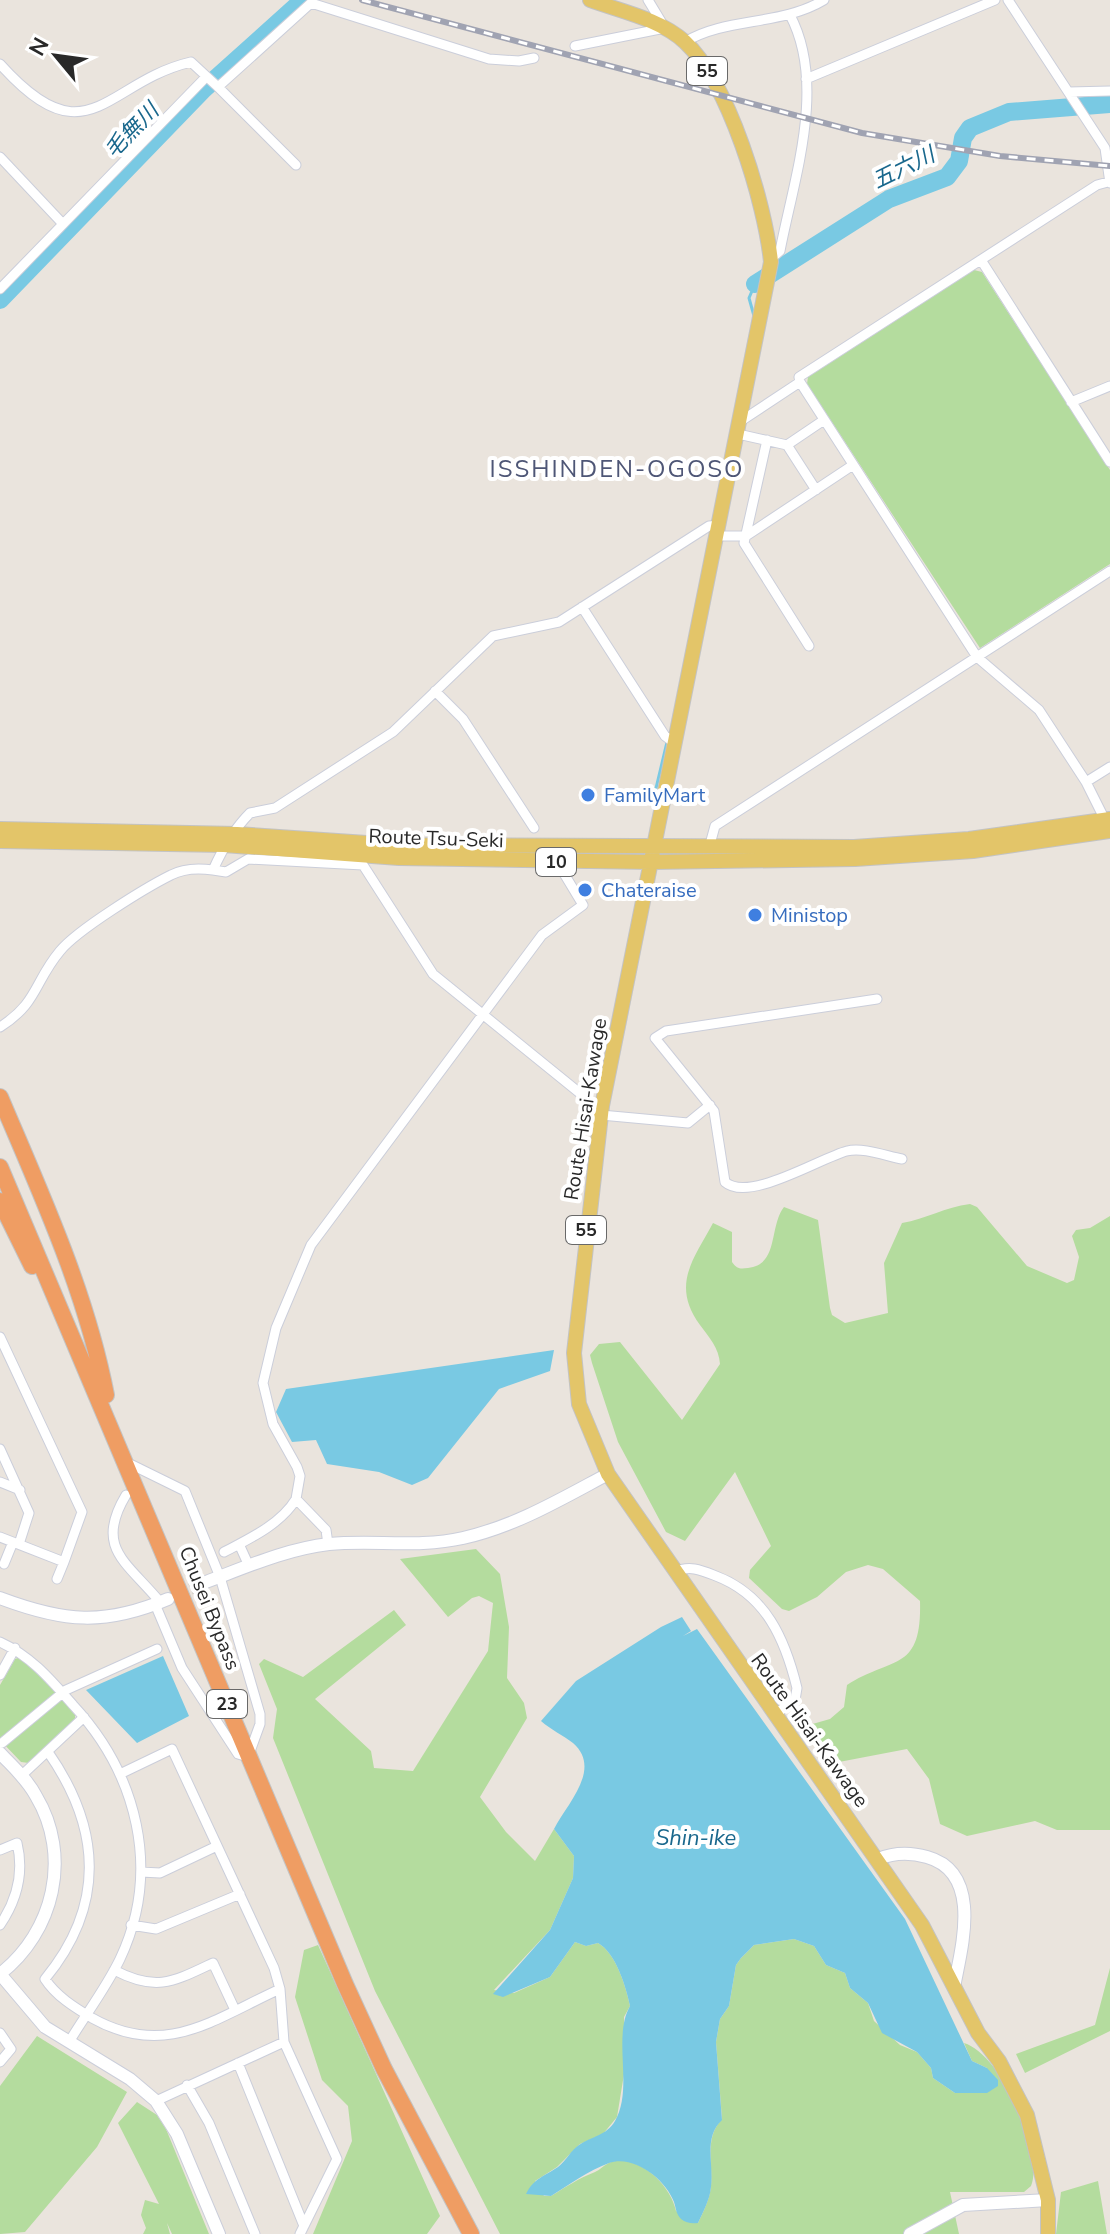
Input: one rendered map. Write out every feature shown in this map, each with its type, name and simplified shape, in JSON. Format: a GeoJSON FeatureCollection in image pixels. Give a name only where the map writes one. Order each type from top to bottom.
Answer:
{"type":"FeatureCollection","features":[{"type":"Feature","properties":{"kind":"highway"},"geometry":{"type":"LineString","coordinates":[[0,1097],[53,1222],[95,1338],[113,1428]]}},
{"type":"Feature","properties":{"kind":"highway","name":"Chusei Bypass"},"geometry":{"type":"LineString","coordinates":[[0,1167],[128,1463],[248,1757],[384,2069],[471,2234]]}},
{"type":"Feature","properties":{"kind":"highway"},"geometry":{"type":"LineString","coordinates":[[0,1201],[113,1428]]}},
{"type":"Feature","properties":{"kind":"main road","name":"Route Hisai-Kawage"},"geometry":{"type":"LineString","coordinates":[[590,0],[665,28],[685,42],[718,89],[762,202],[771,261],[768,291],[740,427],[670,740],[653,855],[602,1110],[574,1353],[579,1404],[608,1474],[774,1715],[878,1859],[955,1982],[978,2033],[999,2061],[1027,2115],[1048,2200],[1048,2234]]}},
{"type":"Feature","properties":{"kind":"main road","name":"Route Tsu-Seki"},"geometry":{"type":"LineString","coordinates":[[0,841],[224,845],[399,858],[557,862],[709,848],[869,846],[1108,824]]}},
{"type":"Feature","properties":{"kind":"main road","name":"Route Tsu-Seki"},"geometry":{"type":"LineString","coordinates":[[0,829],[237,834],[396,845],[855,859],[973,851],[1108,824]]}},
{"type":"Feature","properties":{"kind":"street"},"geometry":{"type":"LineString","coordinates":[[575,46],[665,28],[648,0]]}},
{"type":"Feature","properties":{"kind":"street"},"geometry":{"type":"LineString","coordinates":[[685,42],[711,29],[769,21],[824,0]]}},
{"type":"Feature","properties":{"kind":"street"},"geometry":{"type":"LineString","coordinates":[[806,79],[995,0]]}},
{"type":"Feature","properties":{"kind":"street"},"geometry":{"type":"LineString","coordinates":[[1008,0],[1105,148],[1109,182],[1097,185],[799,377],[977,657],[1039,710],[1086,782],[1108,824]]}},
{"type":"Feature","properties":{"kind":"street"},"geometry":{"type":"LineString","coordinates":[[0,289],[63,224],[212,82],[311,3],[489,59],[519,61],[534,58]]}},
{"type":"Feature","properties":{"kind":"street"},"geometry":{"type":"LineString","coordinates":[[771,261],[780,251],[805,119],[803,48],[790,15]]}},
{"type":"Feature","properties":{"kind":"street"},"geometry":{"type":"LineString","coordinates":[[0,64],[33,97],[72,110],[103,106],[184,63],[195,64],[296,165]]}},
{"type":"Feature","properties":{"kind":"street"},"geometry":{"type":"LineString","coordinates":[[1069,93],[1110,91]]}},
{"type":"Feature","properties":{"kind":"street"},"geometry":{"type":"LineString","coordinates":[[0,157],[63,224]]}},
{"type":"Feature","properties":{"kind":"street"},"geometry":{"type":"LineString","coordinates":[[766,223],[785,222]]}},
{"type":"Feature","properties":{"kind":"street"},"geometry":{"type":"LineString","coordinates":[[981,260],[1110,462]]}},
{"type":"Feature","properties":{"kind":"street"},"geometry":{"type":"LineString","coordinates":[[800,382],[740,427],[767,440],[787,445],[816,490]]}},
{"type":"Feature","properties":{"kind":"street"},"geometry":{"type":"LineString","coordinates":[[1071,402],[1110,386]]}},
{"type":"Feature","properties":{"kind":"street"},"geometry":{"type":"LineString","coordinates":[[787,445],[824,420]]}},
{"type":"Feature","properties":{"kind":"street"},"geometry":{"type":"LineString","coordinates":[[767,440],[744,543],[809,646]]}},
{"type":"Feature","properties":{"kind":"street"},"geometry":{"type":"LineString","coordinates":[[213,870],[224,845],[237,834],[250,813],[275,808],[393,732],[493,636],[559,622],[715,528],[746,536],[853,465]]}},
{"type":"Feature","properties":{"kind":"street"},"geometry":{"type":"LineString","coordinates":[[709,848],[715,826],[1110,571]]}},
{"type":"Feature","properties":{"kind":"street"},"geometry":{"type":"LineString","coordinates":[[582,607],[670,740]]}},
{"type":"Feature","properties":{"kind":"street"},"geometry":{"type":"LineString","coordinates":[[435,691],[463,719],[534,828]]}},
{"type":"Feature","properties":{"kind":"street"},"geometry":{"type":"LineString","coordinates":[[1086,782],[1110,767]]}},
{"type":"Feature","properties":{"kind":"street"},"geometry":{"type":"LineString","coordinates":[[0,1027],[26,1007],[47,969],[70,941],[172,874],[201,868],[226,872],[248,859],[363,865],[433,974],[602,1110],[688,1123],[710,1105]]}},
{"type":"Feature","properties":{"kind":"street"},"geometry":{"type":"LineString","coordinates":[[224,1552],[290,1509],[296,1499],[300,1476],[273,1424],[263,1383],[276,1328],[311,1245],[550,927],[583,905],[557,862]]}},
{"type":"Feature","properties":{"kind":"street"},"geometry":{"type":"LineString","coordinates":[[877,999],[666,1031],[654,1036],[714,1111],[725,1182],[731,1187],[740,1189],[787,1176],[850,1150],[902,1159]]}},
{"type":"Feature","properties":{"kind":"street"},"geometry":{"type":"LineString","coordinates":[[0,1337],[82,1512],[57,1579]]}},
{"type":"Feature","properties":{"kind":"street"},"geometry":{"type":"LineString","coordinates":[[0,1449],[29,1513],[5,1565]]}},
{"type":"Feature","properties":{"kind":"street"},"geometry":{"type":"LineString","coordinates":[[126,1495],[111,1528],[113,1545],[161,1602],[182,1668],[238,1754],[248,1757],[260,1724],[260,1714],[220,1577],[185,1491],[128,1463]]}},
{"type":"Feature","properties":{"kind":"street"},"geometry":{"type":"LineString","coordinates":[[206,1582],[249,1566],[328,1544],[427,1543],[477,1535],[534,1514],[608,1474]]}},
{"type":"Feature","properties":{"kind":"street"},"geometry":{"type":"LineString","coordinates":[[0,1482],[20,1490]]}},
{"type":"Feature","properties":{"kind":"street"},"geometry":{"type":"LineString","coordinates":[[296,1499],[326,1530],[328,1544]]}},
{"type":"Feature","properties":{"kind":"street"},"geometry":{"type":"LineString","coordinates":[[0,1537],[64,1562]]}},
{"type":"Feature","properties":{"kind":"street"},"geometry":{"type":"LineString","coordinates":[[239,1544],[249,1566]]}},
{"type":"Feature","properties":{"kind":"street"},"geometry":{"type":"LineString","coordinates":[[674,1572],[692,1567],[733,1582],[766,1609],[797,1688],[795,1700],[774,1715]]}},
{"type":"Feature","properties":{"kind":"street"},"geometry":{"type":"LineString","coordinates":[[0,1598],[45,1614],[72,1619],[108,1618],[161,1602]]}},
{"type":"Feature","properties":{"kind":"street"},"geometry":{"type":"LineString","coordinates":[[0,1642],[33,1661],[84,1717],[122,1773],[133,1809],[141,1872],[131,1925],[114,1970],[69,2042]]}},
{"type":"Feature","properties":{"kind":"street"},"geometry":{"type":"LineString","coordinates":[[0,1675],[15,1648]]}},
{"type":"Feature","properties":{"kind":"street"},"geometry":{"type":"LineString","coordinates":[[157,1649],[62,1692],[1,1748],[41,1805],[53,1838],[56,1865],[49,1905],[38,1931],[22,1954],[0,1974],[31,2014],[69,2042],[130,2079],[156,2101],[177,2134],[219,2234]]}},
{"type":"Feature","properties":{"kind":"street"},"geometry":{"type":"LineString","coordinates":[[22,1775],[84,1717]]}},
{"type":"Feature","properties":{"kind":"street"},"geometry":{"type":"LineString","coordinates":[[122,1773],[172,1749],[274,1968],[280,1989],[284,2042],[337,2159],[302,2230]]}},
{"type":"Feature","properties":{"kind":"street"},"geometry":{"type":"LineString","coordinates":[[48,1752],[81,1810],[89,1870],[77,1929],[45,1979],[67,2003],[116,2031],[158,2037],[191,2030],[280,1989]]}},
{"type":"Feature","properties":{"kind":"street"},"geometry":{"type":"LineString","coordinates":[[0,1850],[17,1843],[20,1861],[13,1901],[0,1925]]}},
{"type":"Feature","properties":{"kind":"street"},"geometry":{"type":"LineString","coordinates":[[141,1872],[160,1873],[217,1846]]}},
{"type":"Feature","properties":{"kind":"street"},"geometry":{"type":"LineString","coordinates":[[878,1859],[903,1853],[925,1856],[936,1860],[954,1876],[964,1909],[955,1982]]}},
{"type":"Feature","properties":{"kind":"street"},"geometry":{"type":"LineString","coordinates":[[131,1925],[164,1926],[240,1894]]}},
{"type":"Feature","properties":{"kind":"street"},"geometry":{"type":"LineString","coordinates":[[114,1970],[143,1983],[162,1984],[213,1963],[235,2010]]}},
{"type":"Feature","properties":{"kind":"street"},"geometry":{"type":"LineString","coordinates":[[0,2033],[11,2049],[0,2062]]}},
{"type":"Feature","properties":{"kind":"street"},"geometry":{"type":"LineString","coordinates":[[156,2101],[284,2042]]}},
{"type":"Feature","properties":{"kind":"street"},"geometry":{"type":"LineString","coordinates":[[238,2063],[302,2230]]}},
{"type":"Feature","properties":{"kind":"street"},"geometry":{"type":"LineString","coordinates":[[187,2085],[209,2123],[255,2234]]}},
{"type":"Feature","properties":{"kind":"street"},"geometry":{"type":"LineString","coordinates":[[910,2234],[963,2205],[1048,2200]]}},
{"type":"Feature","properties":{"kind":"green space"},"geometry":{"type":"Polygon","coordinates":[[[974,270],[982,272],[1110,470],[1110,564],[980,648],[807,384],[808,377],[974,270]]]}},
{"type":"Feature","properties":{"kind":"green space"},"geometry":{"type":"Polygon","coordinates":[[[970,1204],[977,1207],[1027,1266],[1067,1283],[1074,1280],[1079,1257],[1072,1236],[1076,1230],[1090,1228],[1110,1216],[1110,1830],[1057,1830],[1035,1821],[967,1836],[940,1824],[929,1779],[907,1749],[839,1762],[826,1756],[807,1732],[809,1725],[830,1719],[844,1707],[847,1685],[910,1652],[916,1640],[920,1601],[883,1569],[868,1565],[846,1572],[817,1597],[789,1611],[782,1609],[749,1578],[750,1570],[771,1546],[735,1472],[685,1541],[666,1532],[618,1442],[590,1355],[599,1344],[620,1342],[682,1420],[720,1364],[716,1348],[691,1311],[686,1285],[692,1261],[713,1223],[732,1232],[732,1262],[737,1267],[748,1268],[765,1260],[784,1207],[818,1220],[830,1308],[832,1315],[845,1323],[888,1313],[884,1263],[902,1223],[970,1204]]]}},
{"type":"Feature","properties":{"kind":"green space"},"geometry":{"type":"Polygon","coordinates":[[[476,1549],[500,1574],[509,1627],[507,1678],[524,1703],[527,1718],[480,1797],[506,1832],[535,1861],[554,1829],[574,1856],[573,1878],[550,1930],[494,1990],[514,1993],[550,1977],[575,1942],[586,1946],[598,1943],[615,1962],[630,2006],[624,2017],[625,2068],[617,2117],[603,2134],[580,2144],[557,2167],[535,2181],[544,2196],[551,2196],[609,2163],[622,2161],[643,2167],[652,2174],[668,2192],[676,2211],[698,2223],[710,2191],[711,2142],[722,2119],[716,2042],[720,2019],[729,2006],[736,1965],[754,1945],[794,1939],[814,1946],[826,1965],[845,1973],[850,1988],[868,2003],[874,2021],[900,2045],[917,2052],[931,2068],[933,2078],[955,2093],[987,2093],[987,2068],[972,2061],[964,2043],[992,2065],[1017,2106],[1026,2128],[1034,2170],[1031,2186],[1024,2192],[950,2192],[959,2234],[500,2234],[375,1991],[273,1738],[277,1709],[259,1664],[264,1659],[303,1677],[394,1610],[406,1625],[315,1699],[371,1751],[374,1768],[413,1771],[488,1651],[493,1603],[479,1596],[472,1598],[448,1617],[400,1559],[476,1549]]]}},
{"type":"Feature","properties":{"kind":"green space"},"geometry":{"type":"Polygon","coordinates":[[[21,1657],[75,1712],[75,1720],[29,1763],[21,1762],[0,1740],[0,1685],[15,1659],[21,1657]]]}},
{"type":"Feature","properties":{"kind":"green space"},"geometry":{"type":"Polygon","coordinates":[[[318,1945],[440,2216],[427,2234],[313,2234],[352,2141],[348,2106],[322,2080],[295,1997],[304,1950],[318,1945]]]}},
{"type":"Feature","properties":{"kind":"green space"},"geometry":{"type":"Polygon","coordinates":[[[1110,1968],[1110,2031],[1025,2073],[1016,2054],[1095,2025],[1110,1968]]]}},
{"type":"Feature","properties":{"kind":"green space"},"geometry":{"type":"Polygon","coordinates":[[[37,2036],[127,2092],[97,2147],[25,2232],[0,2234],[0,2086],[37,2036]]]}},
{"type":"Feature","properties":{"kind":"green space"},"geometry":{"type":"Polygon","coordinates":[[[137,2102],[157,2115],[166,2129],[209,2234],[172,2234],[167,2223],[170,2234],[143,2234],[146,2228],[141,2215],[145,2200],[159,2204],[118,2123],[137,2102]]]}},
{"type":"Feature","properties":{"kind":"green space"},"geometry":{"type":"Polygon","coordinates":[[[1098,2181],[1107,2234],[1056,2234],[1061,2192],[1098,2181]]]}},
{"type":"Feature","properties":{"kind":"water"},"geometry":{"type":"Polygon","coordinates":[[[554,1350],[550,1371],[499,1389],[428,1478],[412,1485],[379,1472],[327,1464],[316,1440],[292,1442],[276,1412],[286,1389],[554,1350]]]}},
{"type":"Feature","properties":{"kind":"water","name":"Shin-ike"},"geometry":{"type":"Polygon","coordinates":[[[682,1617],[691,1631],[683,1636],[697,1629],[905,1919],[972,2061],[987,2068],[998,2080],[998,2086],[987,2093],[955,2093],[933,2078],[931,2068],[917,2052],[882,2033],[868,2003],[850,1988],[845,1973],[826,1965],[814,1946],[794,1939],[754,1945],[736,1965],[729,2006],[720,2019],[716,2042],[722,2120],[711,2143],[712,2178],[709,2196],[698,2223],[679,2217],[664,2185],[648,2171],[629,2162],[619,2161],[601,2166],[551,2196],[526,2194],[536,2181],[558,2167],[576,2147],[607,2130],[620,2108],[623,2094],[623,2033],[630,2006],[610,1954],[598,1943],[586,1946],[575,1942],[550,1977],[503,1997],[493,1994],[550,1930],[573,1878],[574,1856],[554,1829],[579,1787],[584,1764],[581,1753],[573,1743],[541,1721],[576,1681],[682,1617]]]}},
{"type":"Feature","properties":{"kind":"water"},"geometry":{"type":"Polygon","coordinates":[[[163,1656],[189,1716],[137,1743],[86,1690],[163,1656]]]}},
{"type":"Feature","properties":{"kind":"waterway","name":"毛無川"},"geometry":{"type":"LineString","coordinates":[[0,300],[204,89],[303,0]]}},
{"type":"Feature","properties":{"kind":"waterway","name":"五六川"},"geometry":{"type":"LineString","coordinates":[[755,284],[889,199],[947,177],[959,161],[963,138],[970,128],[1009,112],[1110,104]]}},
{"type":"Feature","properties":{"kind":"waterway"},"geometry":{"type":"LineString","coordinates":[[754,316],[749,298],[755,284]]}},
{"type":"Feature","properties":{"kind":"waterway"},"geometry":{"type":"LineString","coordinates":[[652,805],[667,742]]}},
{"type":"Feature","properties":{"kind":"tunnel"},"geometry":{"type":"LineString","coordinates":[[174,1596],[206,1582]]}},
{"type":"Feature","properties":{"kind":"railway"},"geometry":{"type":"LineString","coordinates":[[362,0],[862,133],[1000,156],[1110,166]]}},
{"type":"Feature","properties":{"kind":"place","name":"FamilyMart"},"geometry":{"type":"Point","coordinates":[588,795]}},
{"type":"Feature","properties":{"kind":"place","name":"Chateraise"},"geometry":{"type":"Point","coordinates":[585,890]}},
{"type":"Feature","properties":{"kind":"place","name":"Ministop"},"geometry":{"type":"Point","coordinates":[755,915]}},
{"type":"Feature","properties":{"kind":"district","name":"ISSHINDEN-OGOSO"},"geometry":{"type":"Point","coordinates":[617,469]}}]}
